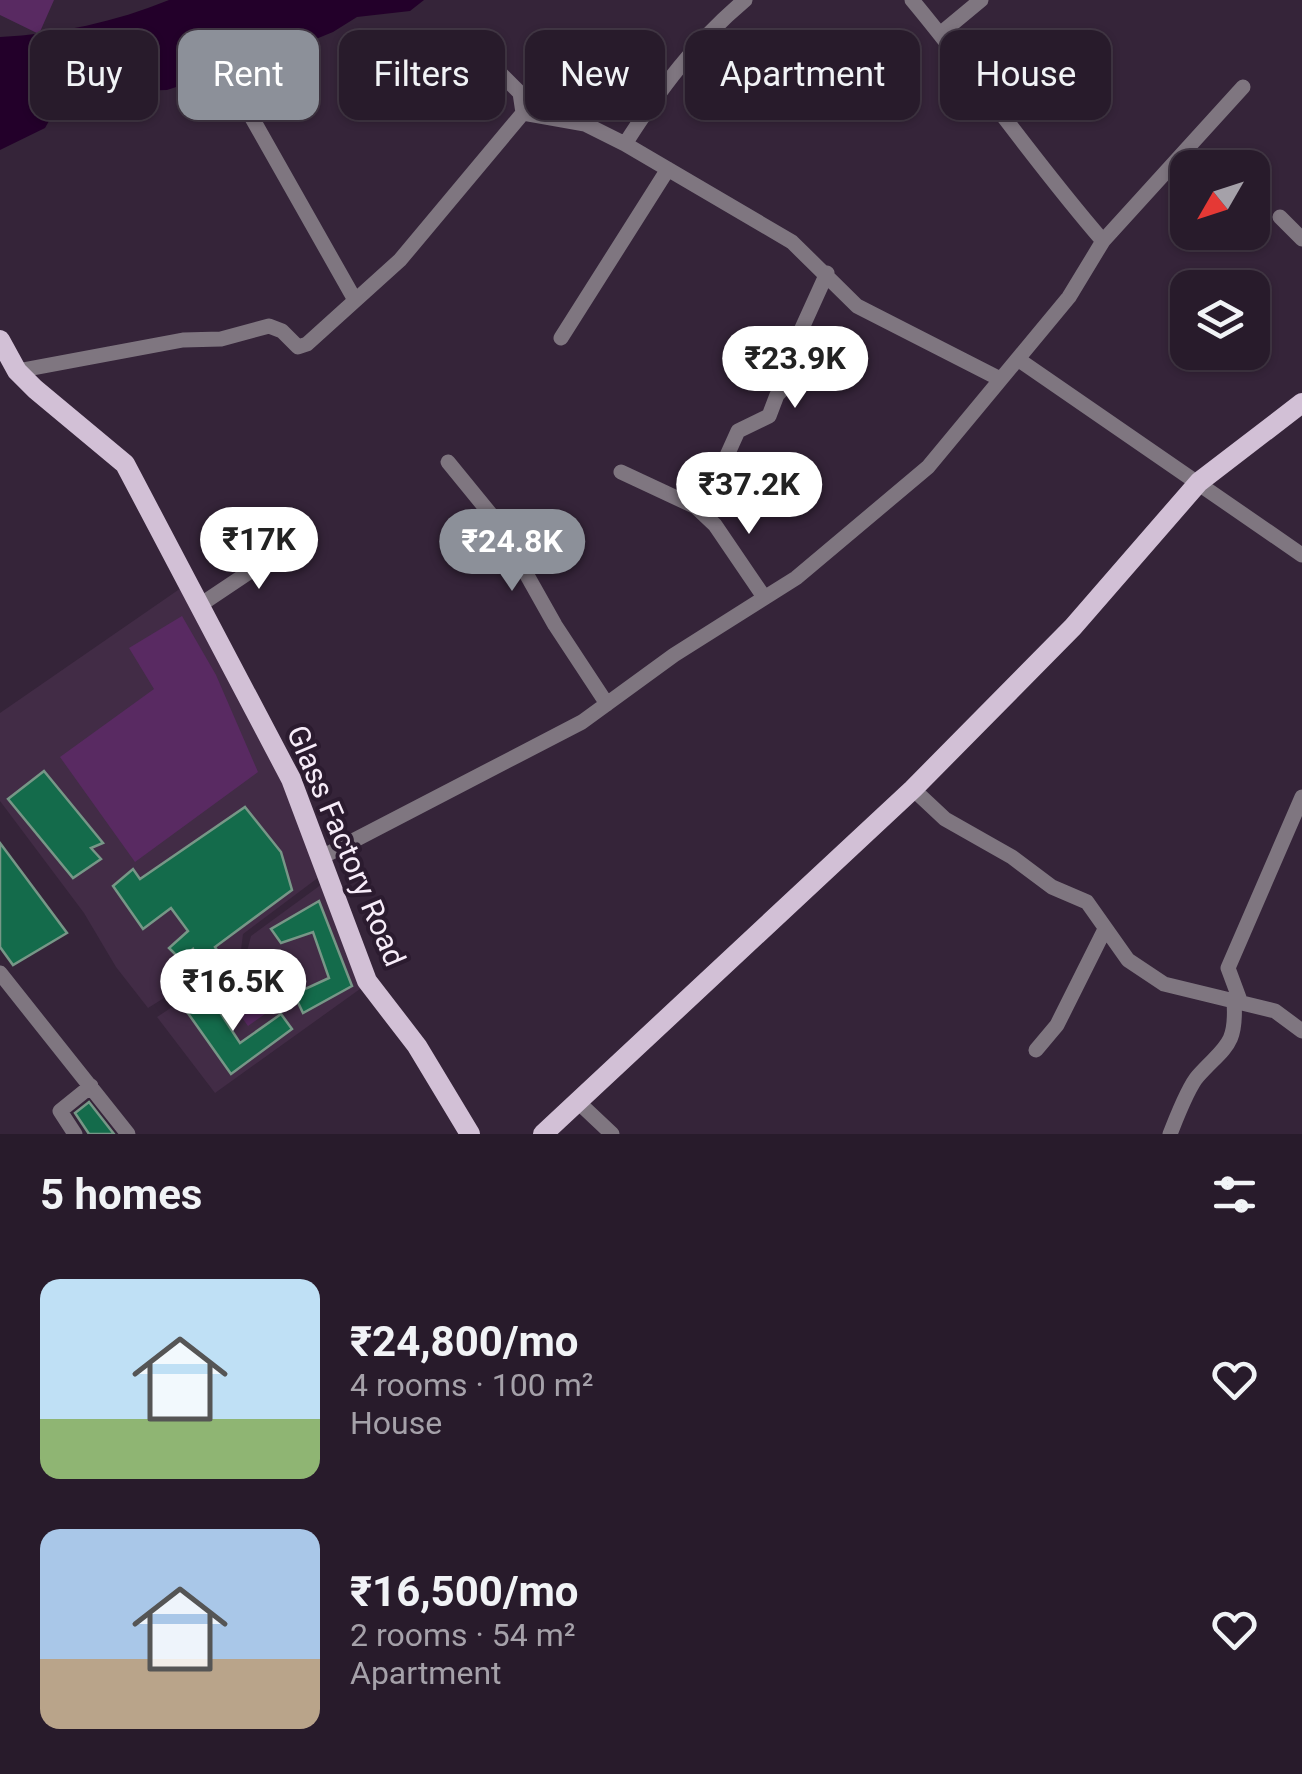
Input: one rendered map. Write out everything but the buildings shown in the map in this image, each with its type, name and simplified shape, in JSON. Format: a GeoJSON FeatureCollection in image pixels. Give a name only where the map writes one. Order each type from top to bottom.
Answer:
{"type":"FeatureCollection","features":[{"type":"Feature","properties":{"kind":"main road","name":"Glass Factory Road"},"geometry":{"type":"LineString","coordinates":[[0,340],[17,371],[126,464],[291,778],[366,981],[416,1046],[470,1134]]}},
{"type":"Feature","properties":{"kind":"main road"},"geometry":{"type":"LineString","coordinates":[[543,1134],[913,790],[1073,627],[1199,482],[1302,403]]}},
{"type":"Feature","properties":{"kind":"street"},"geometry":{"type":"LineString","coordinates":[[625,144],[665,81],[712,28],[745,0]]}},
{"type":"Feature","properties":{"kind":"street"},"geometry":{"type":"LineString","coordinates":[[912,0],[940,34]]}},
{"type":"Feature","properties":{"kind":"street"},"geometry":{"type":"LineString","coordinates":[[945,30],[980,0]]}},
{"type":"Feature","properties":{"kind":"street"},"geometry":{"type":"LineString","coordinates":[[17,371],[183,340],[221,339],[269,326],[282,330],[298,347],[307,344],[400,260],[522,113],[520,93],[505,78]]}},
{"type":"Feature","properties":{"kind":"street"},"geometry":{"type":"LineString","coordinates":[[320,858],[582,722],[796,578],[928,467],[1020,360],[1069,296],[1103,241],[1244,88]]}},
{"type":"Feature","properties":{"kind":"street"},"geometry":{"type":"LineString","coordinates":[[522,113],[585,124],[625,144],[777,232],[827,273],[857,306],[1000,379]]}},
{"type":"Feature","properties":{"kind":"street"},"geometry":{"type":"LineString","coordinates":[[253,120],[356,300]]}},
{"type":"Feature","properties":{"kind":"street"},"geometry":{"type":"LineString","coordinates":[[1006,120],[1045,175],[1103,241]]}},
{"type":"Feature","properties":{"kind":"street"},"geometry":{"type":"LineString","coordinates":[[562,338],[668,168]]}},
{"type":"Feature","properties":{"kind":"street"},"geometry":{"type":"LineString","coordinates":[[1280,217],[1302,239]]}},
{"type":"Feature","properties":{"kind":"street"},"geometry":{"type":"LineString","coordinates":[[696,507],[715,482],[738,431],[769,416],[777,395],[786,386],[788,359],[827,273]]}},
{"type":"Feature","properties":{"kind":"street"},"geometry":{"type":"LineString","coordinates":[[1020,360],[1302,555]]}},
{"type":"Feature","properties":{"kind":"street"},"geometry":{"type":"LineString","coordinates":[[448,462],[496,522],[555,625],[607,704]]}},
{"type":"Feature","properties":{"kind":"street"},"geometry":{"type":"LineString","coordinates":[[621,472],[696,507],[715,525],[764,596]]}},
{"type":"Feature","properties":{"kind":"street"},"geometry":{"type":"LineString","coordinates":[[200,605],[294,542]]}},
{"type":"Feature","properties":{"kind":"street"},"geometry":{"type":"LineString","coordinates":[[913,790],[946,819],[1012,856],[1052,887],[1087,902],[1128,960],[1164,984],[1276,1011],[1302,1031]]}},
{"type":"Feature","properties":{"kind":"street"},"geometry":{"type":"LineString","coordinates":[[1170,1134],[1196,1078],[1222,1056],[1235,1032],[1238,1002],[1228,968],[1302,797]]}},
{"type":"Feature","properties":{"kind":"street"},"geometry":{"type":"LineString","coordinates":[[1036,1050],[1057,1025],[1104,930]]}},
{"type":"Feature","properties":{"kind":"street"},"geometry":{"type":"LineString","coordinates":[[0,973],[128,1134]]}},
{"type":"Feature","properties":{"kind":"street"},"geometry":{"type":"LineString","coordinates":[[75,1134],[60,1111],[90,1086]]}},
{"type":"Feature","properties":{"kind":"street"},"geometry":{"type":"LineString","coordinates":[[577,1101],[612,1134]]}},
{"type":"Feature","properties":{"kind":"shaded area"},"geometry":{"type":"Polygon","coordinates":[[[0,0],[54,0],[41,30],[31,30],[0,15],[0,0]]]}},
{"type":"Feature","properties":{"kind":"shaded area"},"geometry":{"type":"Polygon","coordinates":[[[169,0],[424,0],[410,11],[357,17],[319,38],[319,30],[178,30],[178,86],[167,90],[158,90],[158,30],[62,30],[128,15],[169,0]]]}},
{"type":"Feature","properties":{"kind":"shaded area"},"geometry":{"type":"Polygon","coordinates":[[[30,34],[30,120],[50,120],[45,128],[0,150],[0,37],[30,34]]]}},
{"type":"Feature","properties":{"kind":"shaded area"},"geometry":{"type":"Polygon","coordinates":[[[181,588],[276,763],[319,877],[243,934],[241,950],[148,1008],[116,967],[84,913],[0,801],[0,713],[181,588]]]}},
{"type":"Feature","properties":{"kind":"shaded area"},"geometry":{"type":"Polygon","coordinates":[[[182,616],[216,675],[258,772],[135,862],[60,757],[154,689],[129,648],[182,616]]]}},
{"type":"Feature","properties":{"kind":"shaded area"},"geometry":{"type":"Polygon","coordinates":[[[322,884],[360,989],[215,1093],[157,1017],[245,959],[251,936],[322,884]]]}},
{"type":"Feature","properties":{"kind":"shaded area"},"geometry":{"type":"Polygon","coordinates":[[[253,964],[282,1002],[248,1026],[219,986],[253,964]]]}}]}
